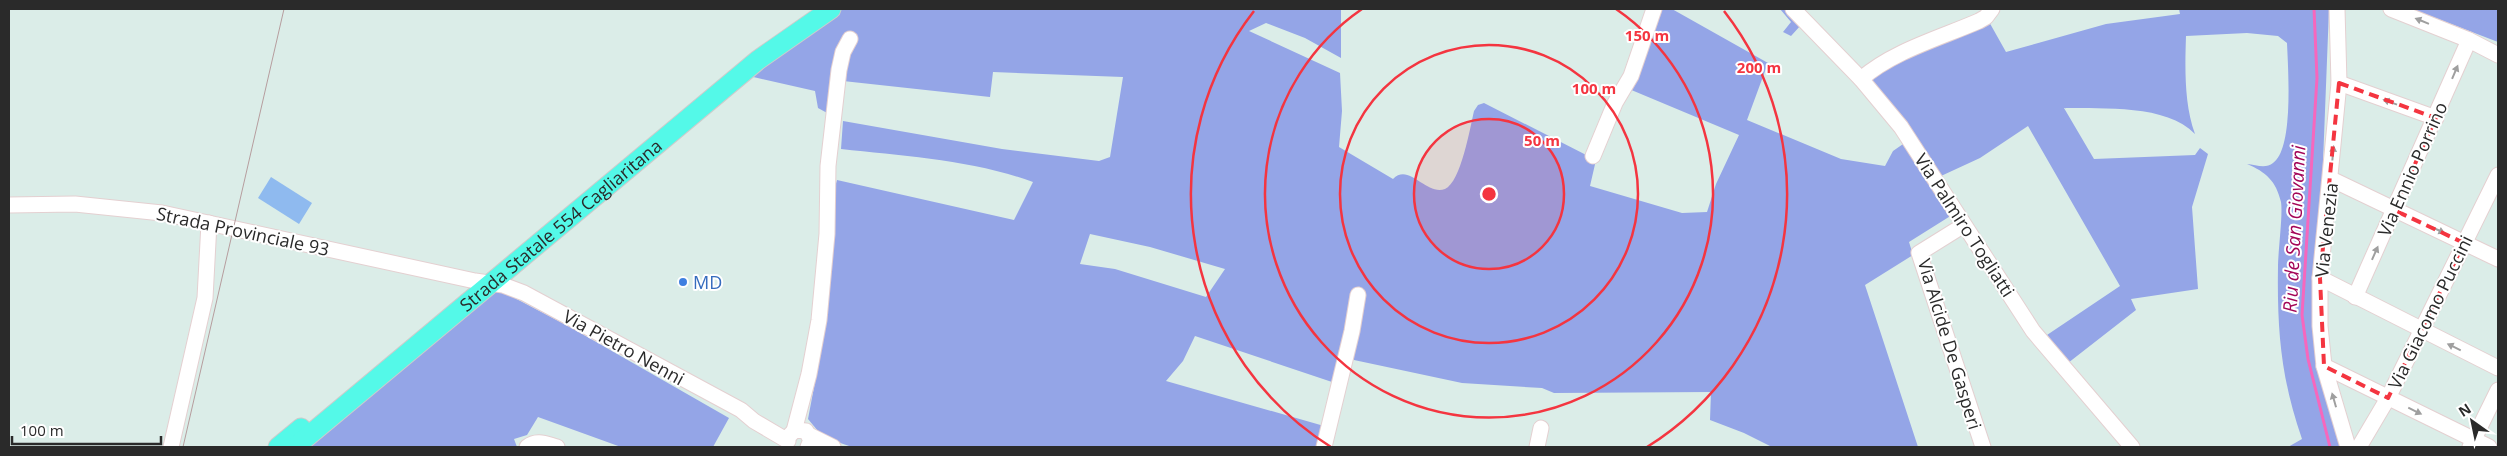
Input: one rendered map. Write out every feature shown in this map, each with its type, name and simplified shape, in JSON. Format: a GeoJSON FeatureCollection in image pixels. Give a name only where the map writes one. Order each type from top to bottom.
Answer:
{"type":"FeatureCollection","features":[{"type":"Feature","properties":{"kind":"main road","name":"Strada Statale 554 Cagliaritana"},"geometry":{"type":"LineString","coordinates":[[295,447],[780,26],[809,9]]}},
{"type":"Feature","properties":{"kind":"main road","name":"Strada Statale 554 Cagliaritana"},"geometry":{"type":"LineString","coordinates":[[278,447],[758,60],[831,9]]}},
{"type":"Feature","properties":{"kind":"street"},"geometry":{"type":"LineString","coordinates":[[1593,156],[1615,103],[1631,76],[1654,9]]}},
{"type":"Feature","properties":{"kind":"street","name":"Via Palmiro Togliatti"},"geometry":{"type":"LineString","coordinates":[[1793,9],[1861,79],[1902,127],[2034,331],[2132,447]]}},
{"type":"Feature","properties":{"kind":"street"},"geometry":{"type":"LineString","coordinates":[[1861,79],[1878,66],[1906,52],[1978,22],[1986,17],[1992,9]]}},
{"type":"Feature","properties":{"kind":"street","name":"Via Venezia"},"geometry":{"type":"LineString","coordinates":[[2337,9],[2339,83],[2320,278],[2320,326],[2324,366],[2348,447]]}},
{"type":"Feature","properties":{"kind":"street"},"geometry":{"type":"LineString","coordinates":[[2391,9],[2469,40],[2498,55]]}},
{"type":"Feature","properties":{"kind":"street"},"geometry":{"type":"LineString","coordinates":[[799,438],[803,399],[819,320],[827,234],[828,166],[839,70],[843,52],[850,39]]}},
{"type":"Feature","properties":{"kind":"street","name":"Via Ennio Porrino"},"geometry":{"type":"LineString","coordinates":[[2355,297],[2469,40]]}},
{"type":"Feature","properties":{"kind":"street"},"geometry":{"type":"LineString","coordinates":[[2339,83],[2436,118]]}},
{"type":"Feature","properties":{"kind":"street","name":"Via Giacomo Puccini"},"geometry":{"type":"LineString","coordinates":[[2359,447],[2388,398],[2498,175]]}},
{"type":"Feature","properties":{"kind":"street"},"geometry":{"type":"LineString","coordinates":[[2331,179],[2498,259]]}},
{"type":"Feature","properties":{"kind":"street","name":"Strada Provinciale 93"},"geometry":{"type":"LineString","coordinates":[[9,205],[74,204],[162,213],[483,282]]}},
{"type":"Feature","properties":{"kind":"street"},"geometry":{"type":"LineString","coordinates":[[171,447],[205,298],[209,223]]}},
{"type":"Feature","properties":{"kind":"street","name":"Via Alcide De Gasperi"},"geometry":{"type":"LineString","coordinates":[[1956,230],[1920,253],[1983,447]]}},
{"type":"Feature","properties":{"kind":"street"},"geometry":{"type":"LineString","coordinates":[[2320,278],[2421,331],[2498,368]]}},
{"type":"Feature","properties":{"kind":"street","name":"Via Pietro Nenni"},"geometry":{"type":"LineString","coordinates":[[483,282],[503,285],[524,293],[741,410],[766,428],[832,447]]}},
{"type":"Feature","properties":{"kind":"street"},"geometry":{"type":"LineString","coordinates":[[1324,447],[1352,331],[1358,295]]}},
{"type":"Feature","properties":{"kind":"street"},"geometry":{"type":"LineString","coordinates":[[2324,366],[2388,398],[2472,444],[2488,447]]}},
{"type":"Feature","properties":{"kind":"street"},"geometry":{"type":"LineString","coordinates":[[2472,444],[2498,390]]}},
{"type":"Feature","properties":{"kind":"street"},"geometry":{"type":"LineString","coordinates":[[1537,447],[1541,428]]}},
{"type":"Feature","properties":{"kind":"street"},"geometry":{"type":"LineString","coordinates":[[527,447],[532,443],[541,442],[557,447]]}},
{"type":"Feature","properties":{"kind":"street","name":"Via Pietro Nenni"},"geometry":{"type":"LineString","coordinates":[[825,447],[832,447]]}},
{"type":"Feature","properties":{"kind":"highlighted area"},"geometry":{"type":"Polygon","coordinates":[[[2339,83],[2436,118],[2394,210],[2464,243],[2388,398],[2324,366],[2320,278],[2339,83]]]}},
{"type":"Feature","properties":{"kind":"shaded area"},"geometry":{"type":"Polygon","coordinates":[[[842,9],[1341,9],[1341,58],[1305,38],[1266,23],[1249,31],[1340,73],[1342,111],[1339,147],[1393,179],[1405,174],[1438,190],[1445,189],[1451,184],[1464,154],[1474,111],[1478,105],[1484,103],[1596,160],[1590,186],[1682,213],[1707,212],[1716,184],[1739,135],[1629,89],[1658,9],[1672,9],[1768,63],[1747,120],[1841,159],[1885,166],[1893,151],[1906,142],[1952,215],[1909,242],[1913,255],[1865,285],[1918,447],[1772,447],[1744,433],[1710,420],[1711,392],[1554,393],[1542,388],[1462,383],[1354,360],[1352,352],[1332,382],[1195,336],[1183,361],[1166,381],[1324,426],[1320,447],[852,447],[823,437],[808,419],[826,324],[832,264],[833,194],[837,180],[1014,220],[1033,182],[962,164],[841,149],[843,121],[1002,149],[1099,161],[1110,157],[1123,77],[993,72],[990,97],[843,81],[854,39],[851,32],[842,43],[829,114],[818,108],[815,91],[749,76],[825,18],[842,9]],[[1090,234],[1080,264],[1115,269],[1206,297],[1225,269],[1150,247],[1090,234]]]}},
{"type":"Feature","properties":{"kind":"shaded area"},"geometry":{"type":"Polygon","coordinates":[[[1780,9],[1787,9],[1801,25],[1791,36],[1783,32],[1791,22],[1780,9]]]}},
{"type":"Feature","properties":{"kind":"shaded area"},"geometry":{"type":"Polygon","coordinates":[[[2179,9],[2329,9],[2319,264],[2312,319],[2317,351],[2347,447],[2288,447],[2302,439],[2289,396],[2285,375],[2278,312],[2281,202],[2276,188],[2269,178],[2260,170],[2247,164],[2270,165],[2280,155],[2284,142],[2289,88],[2287,43],[2278,36],[2247,33],[2186,36],[2187,98],[2195,134],[2183,124],[2168,117],[2151,113],[2134,110],[2064,108],[2094,159],[2195,155],[2200,148],[2208,154],[2192,207],[2198,289],[2131,299],[2136,310],[2068,363],[2047,335],[2120,286],[2028,126],[1980,158],[1941,176],[1868,81],[1869,76],[1988,20],[2006,52],[2106,24],[2180,14],[2179,9]]]}},
{"type":"Feature","properties":{"kind":"shaded area"},"geometry":{"type":"Polygon","coordinates":[[[2412,9],[2498,9],[2498,42],[2412,9]]]}},
{"type":"Feature","properties":{"kind":"shaded area"},"geometry":{"type":"Polygon","coordinates":[[[271,177],[312,203],[299,224],[258,198],[271,177]]]}},
{"type":"Feature","properties":{"kind":"shaded area"},"geometry":{"type":"Polygon","coordinates":[[[495,290],[507,294],[570,327],[729,418],[713,447],[621,447],[538,417],[527,435],[514,439],[517,447],[303,447],[495,290]]]}},
{"type":"Feature","properties":{"kind":"waterway","name":"Riu de San Giovanni"},"geometry":{"type":"LineString","coordinates":[[2314,9],[2317,78],[2302,315],[2308,359],[2330,447]]}},
{"type":"Feature","properties":{"kind":"tram line"},"geometry":{"type":"LineString","coordinates":[[183,447],[284,9]]}},
{"type":"Feature","properties":{"kind":"place","name":"MD"},"geometry":{"type":"Point","coordinates":[683,282]}}]}
